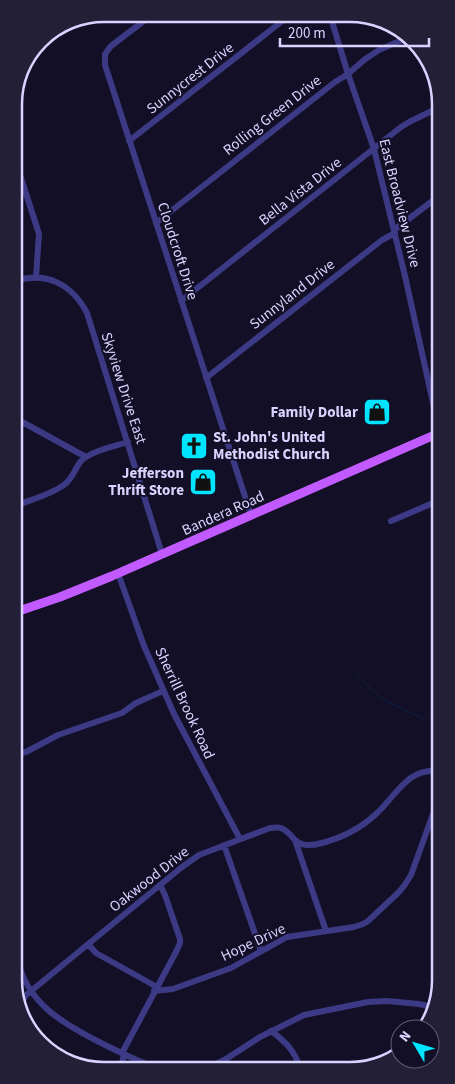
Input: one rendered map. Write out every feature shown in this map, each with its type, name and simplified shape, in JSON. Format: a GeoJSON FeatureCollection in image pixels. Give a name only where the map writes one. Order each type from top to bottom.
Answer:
{"type":"FeatureCollection","features":[{"type":"Feature","properties":{"kind":"main road","name":"Bandera Road"},"geometry":{"type":"LineString","coordinates":[[22,610],[64,596],[118,573],[432,435]]}},
{"type":"Feature","properties":{"kind":"street","name":"Cloudcroft Drive"},"geometry":{"type":"LineString","coordinates":[[142,22],[111,46],[104,57],[105,65],[251,515]]}},
{"type":"Feature","properties":{"kind":"street","name":"Sunnycrest Drive"},"geometry":{"type":"LineString","coordinates":[[129,141],[281,22]]}},
{"type":"Feature","properties":{"kind":"street","name":"East Broadview Drive"},"geometry":{"type":"LineString","coordinates":[[332,22],[374,149],[395,231],[432,400]]}},
{"type":"Feature","properties":{"kind":"street","name":"Rolling Green Drive"},"geometry":{"type":"LineString","coordinates":[[156,223],[364,60],[379,50],[401,40]]}},
{"type":"Feature","properties":{"kind":"street","name":"Bella Vista Drive"},"geometry":{"type":"LineString","coordinates":[[181,301],[374,149],[411,121],[432,111]]}},
{"type":"Feature","properties":{"kind":"street"},"geometry":{"type":"LineString","coordinates":[[23,184],[39,234],[36,277]]}},
{"type":"Feature","properties":{"kind":"street","name":"Sunnyland Drive"},"geometry":{"type":"LineString","coordinates":[[206,378],[432,202]]}},
{"type":"Feature","properties":{"kind":"street","name":"Skyview Drive East"},"geometry":{"type":"LineString","coordinates":[[23,279],[36,277],[58,283],[75,295],[83,306],[128,442],[162,554]]}},
{"type":"Feature","properties":{"kind":"street"},"geometry":{"type":"LineString","coordinates":[[23,422],[86,457]]}},
{"type":"Feature","properties":{"kind":"street"},"geometry":{"type":"LineString","coordinates":[[23,503],[64,485],[86,457],[128,442]]}},
{"type":"Feature","properties":{"kind":"street"},"geometry":{"type":"LineString","coordinates":[[391,521],[432,503]]}},
{"type":"Feature","properties":{"kind":"street","name":"Sherrill Brook Road"},"geometry":{"type":"LineString","coordinates":[[118,573],[144,646],[163,691],[181,730],[240,839]]}},
{"type":"Feature","properties":{"kind":"street"},"geometry":{"type":"LineString","coordinates":[[22,753],[58,735],[122,713],[136,703],[163,691]]}},
{"type":"Feature","properties":{"kind":"street","name":"Oakwood Drive"},"geometry":{"type":"LineString","coordinates":[[24,998],[198,855],[270,828],[280,828],[288,832],[294,840],[303,845],[322,843],[339,837],[376,815],[409,778],[424,771],[432,771]]}},
{"type":"Feature","properties":{"kind":"street","name":"Hope Drive"},"geometry":{"type":"LineString","coordinates":[[156,989],[173,988],[231,968],[287,937],[354,927],[362,924],[380,910],[404,886],[411,875],[432,817]]}},
{"type":"Feature","properties":{"kind":"street"},"geometry":{"type":"LineString","coordinates":[[294,840],[326,931]]}},
{"type":"Feature","properties":{"kind":"street"},"geometry":{"type":"LineString","coordinates":[[224,845],[261,951]]}},
{"type":"Feature","properties":{"kind":"street"},"geometry":{"type":"LineString","coordinates":[[122,1062],[123,1053],[180,943],[160,885]]}},
{"type":"Feature","properties":{"kind":"street"},"geometry":{"type":"LineString","coordinates":[[88,944],[96,953],[156,989]]}},
{"type":"Feature","properties":{"kind":"street"},"geometry":{"type":"LineString","coordinates":[[22,971],[31,991],[60,1020],[74,1029],[143,1062]]}},
{"type":"Feature","properties":{"kind":"street"},"geometry":{"type":"LineString","coordinates":[[220,1062],[252,1041],[304,1015],[368,1002],[405,1002],[428,1006]]}},
{"type":"Feature","properties":{"kind":"street"},"geometry":{"type":"LineString","coordinates":[[271,1031],[289,1046],[298,1062]]}},
{"type":"Feature","properties":{"kind":"waterway"},"geometry":{"type":"LineString","coordinates":[[356,674],[381,698],[426,720]]}},
{"type":"Feature","properties":{"kind":"place","name":"Family Dollar"},"geometry":{"type":"Point","coordinates":[377,412]}},
{"type":"Feature","properties":{"kind":"place","name":"St. John's United Methodist Church"},"geometry":{"type":"Point","coordinates":[194,446]}},
{"type":"Feature","properties":{"kind":"place","name":"Jefferson Thrift Store"},"geometry":{"type":"Point","coordinates":[203,482]}}]}
